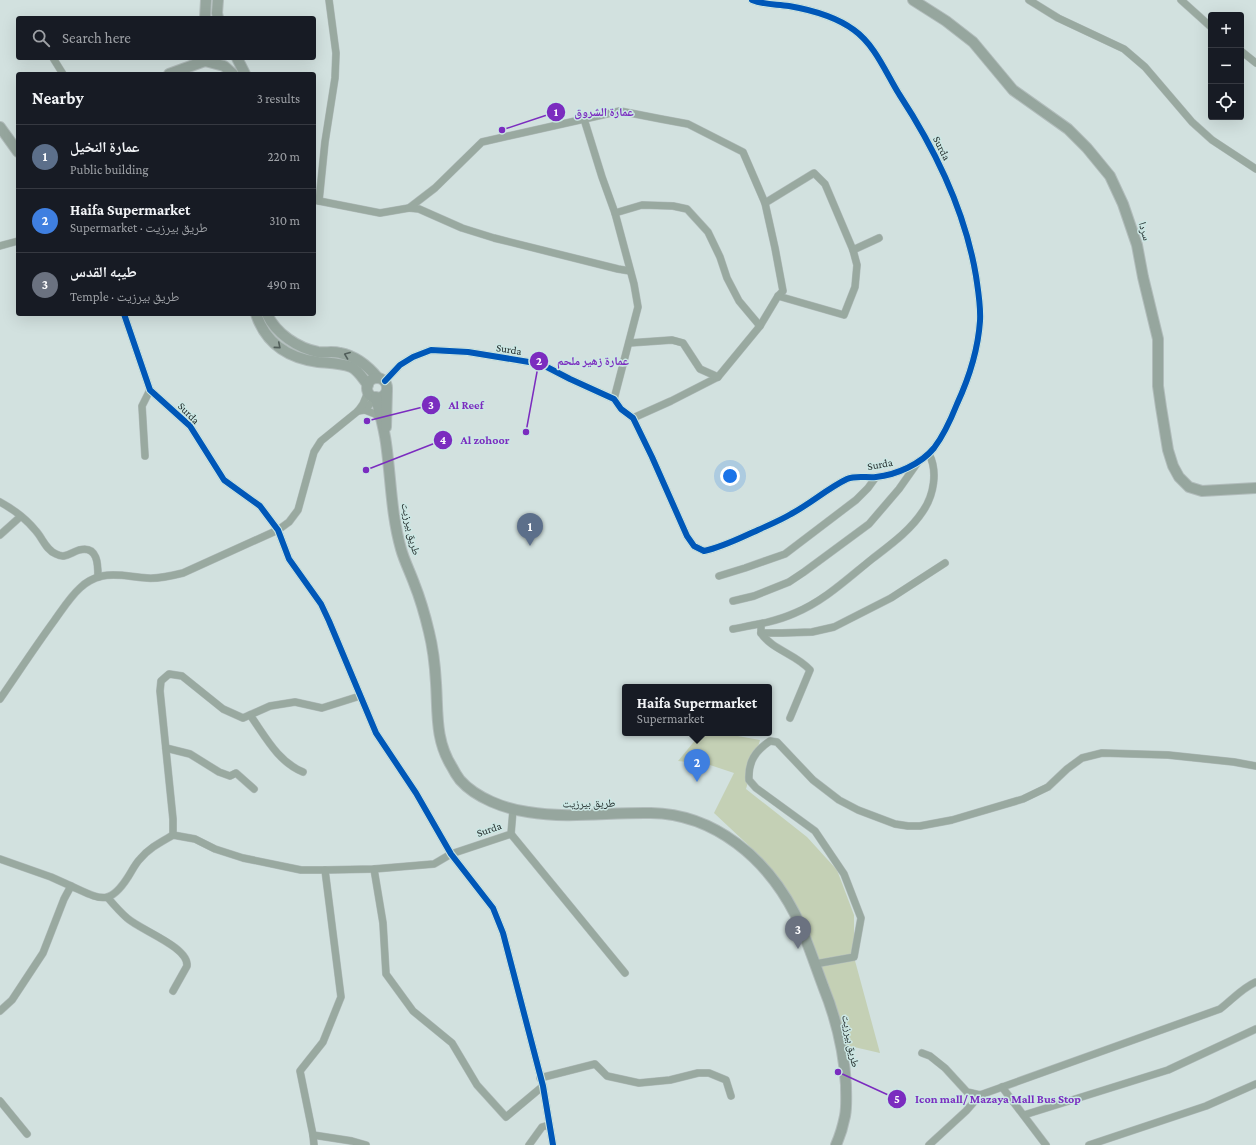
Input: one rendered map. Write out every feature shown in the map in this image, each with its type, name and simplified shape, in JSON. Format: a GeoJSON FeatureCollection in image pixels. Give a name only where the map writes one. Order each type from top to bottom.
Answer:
{"type":"FeatureCollection","features":[{"type":"Feature","properties":{"kind":"main road"},"geometry":{"type":"LineString","coordinates":[[205,16],[206,0]]}},
{"type":"Feature","properties":{"kind":"main road"},"geometry":{"type":"LineString","coordinates":[[218,0],[218,16]]}},
{"type":"Feature","properties":{"kind":"main road","name":"سردا"},"geometry":{"type":"LineString","coordinates":[[913,0],[946,20],[972,42],[1013,90],[1068,129],[1087,148],[1110,176],[1123,204],[1137,245],[1158,339],[1158,386],[1168,450],[1173,466],[1179,477],[1189,487],[1202,491],[1256,488]]}},
{"type":"Feature","properties":{"kind":"main road"},"geometry":{"type":"LineString","coordinates":[[174,72],[204,60]]}},
{"type":"Feature","properties":{"kind":"main road"},"geometry":{"type":"LineString","coordinates":[[210,60],[224,66],[231,72]]}},
{"type":"Feature","properties":{"kind":"main road"},"geometry":{"type":"LineString","coordinates":[[225,60],[232,72]]}},
{"type":"Feature","properties":{"kind":"main road"},"geometry":{"type":"LineString","coordinates":[[238,60],[244,72]]}},
{"type":"Feature","properties":{"kind":"main road"},"geometry":{"type":"LineString","coordinates":[[0,127],[16,149]]}},
{"type":"Feature","properties":{"kind":"main road"},"geometry":{"type":"LineString","coordinates":[[256,316],[258,322],[270,339],[287,353],[297,358],[351,367],[358,371],[371,391],[381,419],[386,441]]}},
{"type":"Feature","properties":{"kind":"main road"},"geometry":{"type":"LineString","coordinates":[[268,316],[281,333],[300,346],[319,352],[340,353],[363,362],[383,383],[386,441]]}},
{"type":"Feature","properties":{"kind":"main road"},"geometry":{"type":"LineString","coordinates":[[371,391],[370,381],[375,378],[383,383]]}},
{"type":"Feature","properties":{"kind":"main road"},"geometry":{"type":"LineString","coordinates":[[371,391],[383,396],[383,383]]}},
{"type":"Feature","properties":{"kind":"main road","name":"طريق بيرزيت"},"geometry":{"type":"LineString","coordinates":[[386,441],[390,484],[401,549],[417,592],[429,632],[436,678],[438,733],[445,756],[459,779],[470,789],[513,810],[566,816],[650,813],[668,814],[703,824],[722,833],[742,847],[760,864],[780,890],[794,914],[833,1011],[840,1039],[845,1076],[846,1114],[836,1145]]}},
{"type":"Feature","properties":{"kind":"street"},"geometry":{"type":"LineString","coordinates":[[329,0],[336,53],[335,78],[317,201],[380,213],[409,208],[419,209],[462,228],[494,238],[630,271]]}},
{"type":"Feature","properties":{"kind":"street","name":"Surda"},"geometry":{"type":"LineString","coordinates":[[383,383],[400,365],[413,357],[431,350],[468,352],[541,364],[570,380],[614,399],[621,409],[633,418],[687,536],[694,546],[704,551],[720,547],[790,515],[848,478],[876,477],[891,474],[905,468],[929,454],[948,426],[966,384],[973,360],[980,320],[979,296],[973,258],[959,213],[941,167],[918,123],[878,58],[860,36],[855,31],[840,22],[818,12],[788,6],[761,4],[752,0]]}},
{"type":"Feature","properties":{"kind":"street"},"geometry":{"type":"LineString","coordinates":[[1029,0],[1058,18],[1124,49],[1145,67],[1192,122],[1212,140],[1256,169]]}},
{"type":"Feature","properties":{"kind":"street"},"geometry":{"type":"LineString","coordinates":[[1181,0],[1208,24]]}},
{"type":"Feature","properties":{"kind":"street"},"geometry":{"type":"LineString","coordinates":[[1244,53],[1256,63]]}},
{"type":"Feature","properties":{"kind":"street"},"geometry":{"type":"LineString","coordinates":[[54,60],[62,72]]}},
{"type":"Feature","properties":{"kind":"street"},"geometry":{"type":"LineString","coordinates":[[409,208],[436,188],[482,142],[620,111],[688,124],[743,152],[765,203],[776,248],[783,291],[778,296],[760,326],[718,377],[633,418]]}},
{"type":"Feature","properties":{"kind":"street"},"geometry":{"type":"LineString","coordinates":[[584,119],[602,177],[616,213],[634,284],[638,308],[614,399]]}},
{"type":"Feature","properties":{"kind":"street"},"geometry":{"type":"LineString","coordinates":[[765,203],[814,173],[825,184],[857,265],[855,287],[844,315],[778,296]]}},
{"type":"Feature","properties":{"kind":"street"},"geometry":{"type":"LineString","coordinates":[[616,213],[642,205],[673,206],[687,209],[708,232],[720,257],[727,278],[739,301],[760,326]]}},
{"type":"Feature","properties":{"kind":"street"},"geometry":{"type":"LineString","coordinates":[[852,250],[879,238]]}},
{"type":"Feature","properties":{"kind":"street"},"geometry":{"type":"LineString","coordinates":[[0,246],[16,242]]}},
{"type":"Feature","properties":{"kind":"street","name":"Surda"},"geometry":{"type":"LineString","coordinates":[[125,316],[150,390],[190,426],[224,480],[260,506],[278,530],[289,559],[324,610],[376,733],[416,793],[451,854],[493,908],[503,932],[543,1086],[553,1145]]}},
{"type":"Feature","properties":{"kind":"street"},"geometry":{"type":"LineString","coordinates":[[629,343],[672,340],[683,343],[700,369],[718,377]]}},
{"type":"Feature","properties":{"kind":"street"},"geometry":{"type":"LineString","coordinates":[[145,456],[142,406],[150,390]]}},
{"type":"Feature","properties":{"kind":"street"},"geometry":{"type":"LineString","coordinates":[[0,699],[66,604],[80,588],[89,581],[98,577],[117,574],[148,578],[168,577],[183,573],[278,530],[289,522],[298,510],[317,446],[321,441],[362,411],[363,404],[371,391]]}},
{"type":"Feature","properties":{"kind":"street"},"geometry":{"type":"LineString","coordinates":[[362,411],[375,414],[381,419]]}},
{"type":"Feature","properties":{"kind":"street"},"geometry":{"type":"LineString","coordinates":[[733,629],[761,624],[794,614],[811,605],[826,596],[903,534],[923,511],[930,496],[934,483],[934,463],[929,454]]}},
{"type":"Feature","properties":{"kind":"street"},"geometry":{"type":"LineString","coordinates":[[733,601],[754,596],[789,582],[869,524],[899,489],[919,460]]}},
{"type":"Feature","properties":{"kind":"street"},"geometry":{"type":"LineString","coordinates":[[719,576],[785,554],[856,500],[876,477]]}},
{"type":"Feature","properties":{"kind":"street"},"geometry":{"type":"LineString","coordinates":[[0,502],[20,516],[38,532],[46,546],[54,554],[65,556],[81,550],[90,551],[94,554],[98,565],[98,577]]}},
{"type":"Feature","properties":{"kind":"street"},"geometry":{"type":"LineString","coordinates":[[0,535],[20,516]]}},
{"type":"Feature","properties":{"kind":"street"},"geometry":{"type":"LineString","coordinates":[[760,633],[812,632],[834,627],[891,598],[945,563]]}},
{"type":"Feature","properties":{"kind":"street"},"geometry":{"type":"LineString","coordinates":[[761,624],[760,633],[767,641],[804,663],[810,670],[790,718]]}},
{"type":"Feature","properties":{"kind":"street"},"geometry":{"type":"LineString","coordinates":[[0,859],[51,877],[88,894],[108,898],[117,893],[139,860],[149,850],[173,835],[173,819],[160,691],[161,681],[168,674],[182,676],[223,709],[243,718],[270,706],[295,702],[322,708],[360,696]]}},
{"type":"Feature","properties":{"kind":"street"},"geometry":{"type":"LineString","coordinates":[[250,715],[279,756],[296,769],[303,772]]}},
{"type":"Feature","properties":{"kind":"street"},"geometry":{"type":"LineString","coordinates":[[815,964],[854,957],[862,918],[844,874],[815,831],[756,788],[749,780],[748,769],[761,747],[770,741],[777,742],[814,780],[839,800],[858,810],[895,824],[908,826],[920,826],[952,820],[1023,799],[1048,787],[1067,769],[1082,758],[1102,753],[1168,755],[1234,762],[1256,766]]}},
{"type":"Feature","properties":{"kind":"street"},"geometry":{"type":"LineString","coordinates":[[166,748],[190,754],[219,772],[230,776],[236,773],[254,789]]}},
{"type":"Feature","properties":{"kind":"street","name":"Surda"},"geometry":{"type":"LineString","coordinates":[[173,835],[195,839],[215,849],[243,858],[301,870],[374,868],[434,864],[451,854],[511,834],[513,810]]}},
{"type":"Feature","properties":{"kind":"street"},"geometry":{"type":"LineString","coordinates":[[511,834],[625,973]]}},
{"type":"Feature","properties":{"kind":"street"},"geometry":{"type":"LineString","coordinates":[[374,868],[383,923],[386,974],[413,1011],[452,1043],[477,1085],[506,1117],[543,1086]]}},
{"type":"Feature","properties":{"kind":"street"},"geometry":{"type":"LineString","coordinates":[[314,1145],[300,1071],[323,1042],[341,997],[325,870]]}},
{"type":"Feature","properties":{"kind":"street"},"geometry":{"type":"LineString","coordinates":[[0,1011],[12,1000],[43,953],[64,899],[71,886]]}},
{"type":"Feature","properties":{"kind":"street"},"geometry":{"type":"LineString","coordinates":[[108,898],[127,919],[171,944],[184,956],[188,966],[173,991]]}},
{"type":"Feature","properties":{"kind":"street"},"geometry":{"type":"LineString","coordinates":[[929,1145],[966,1111],[980,1095],[1220,1009],[1246,986],[1256,982]]}},
{"type":"Feature","properties":{"kind":"street"},"geometry":{"type":"LineString","coordinates":[[1024,1115],[1168,1070],[1256,1029]]}},
{"type":"Feature","properties":{"kind":"street"},"geometry":{"type":"LineString","coordinates":[[922,1053],[930,1056],[945,1068],[967,1092],[980,1095]]}},
{"type":"Feature","properties":{"kind":"street"},"geometry":{"type":"LineString","coordinates":[[540,1078],[595,1064],[607,1076],[639,1083],[670,1080],[708,1072],[726,1080],[731,1096]]}},
{"type":"Feature","properties":{"kind":"street"},"geometry":{"type":"LineString","coordinates":[[1089,1145],[1206,1106],[1256,1084]]}},
{"type":"Feature","properties":{"kind":"street"},"geometry":{"type":"LineString","coordinates":[[1002,1087],[1046,1145]]}},
{"type":"Feature","properties":{"kind":"street"},"geometry":{"type":"LineString","coordinates":[[0,1101],[28,1134]]}},
{"type":"Feature","properties":{"kind":"street"},"geometry":{"type":"LineString","coordinates":[[529,1145],[542,1127],[549,1125]]}},
{"type":"Feature","properties":{"kind":"street"},"geometry":{"type":"LineString","coordinates":[[313,1135],[352,1141],[366,1145]]}},
{"type":"Feature","properties":{"kind":"green space"},"geometry":{"type":"Polygon","coordinates":[[[698,736],[738,736],[760,740],[746,789],[807,837],[837,870],[854,915],[854,957],[880,1053],[841,1044],[794,901],[761,857],[714,813],[734,773],[707,764],[678,761],[698,736]]]}},
{"type":"Feature","properties":{"kind":"cycle path"},"geometry":{"type":"LineString","coordinates":[[385,381],[400,365],[413,357],[431,350],[468,352],[541,364],[614,399],[621,409],[633,418],[687,536],[694,546],[704,551],[731,542],[783,518],[847,479],[858,477],[876,477],[892,474],[908,468],[929,454],[938,443],[950,421],[969,374],[979,332],[980,310],[976,276],[971,251],[956,204],[947,181],[925,136],[880,60],[868,43],[847,25],[823,14],[784,5],[766,4],[752,0]]}},
{"type":"Feature","properties":{"kind":"cycle path"},"geometry":{"type":"LineString","coordinates":[[125,316],[150,390],[190,426],[224,480],[260,506],[278,530],[289,559],[321,604],[376,733],[416,793],[451,854],[493,908],[503,933],[543,1086],[553,1145]]}},
{"type":"Feature","properties":{"kind":"place","name":"عمارة الشروق"},"geometry":{"type":"Point","coordinates":[502,130]}},
{"type":"Feature","properties":{"kind":"place","name":"Al Reef"},"geometry":{"type":"Point","coordinates":[367,421]}},
{"type":"Feature","properties":{"kind":"place","name":"عمارة زهير ملحم"},"geometry":{"type":"Point","coordinates":[526,432]}},
{"type":"Feature","properties":{"kind":"place","name":"Al zohoor"},"geometry":{"type":"Point","coordinates":[366,470]}},
{"type":"Feature","properties":{"kind":"place","name":"عمارة النخيل"},"geometry":{"type":"Point","coordinates":[530,546]}},
{"type":"Feature","properties":{"kind":"place","name":"Haifa Supermarket"},"geometry":{"type":"Point","coordinates":[697,782]}},
{"type":"Feature","properties":{"kind":"place","name":"طيبه القدس"},"geometry":{"type":"Point","coordinates":[798,949]}},
{"type":"Feature","properties":{"kind":"place","name":"Icon mall/ Mazaya Mall Bus Stop"},"geometry":{"type":"Point","coordinates":[838,1072]}}]}
